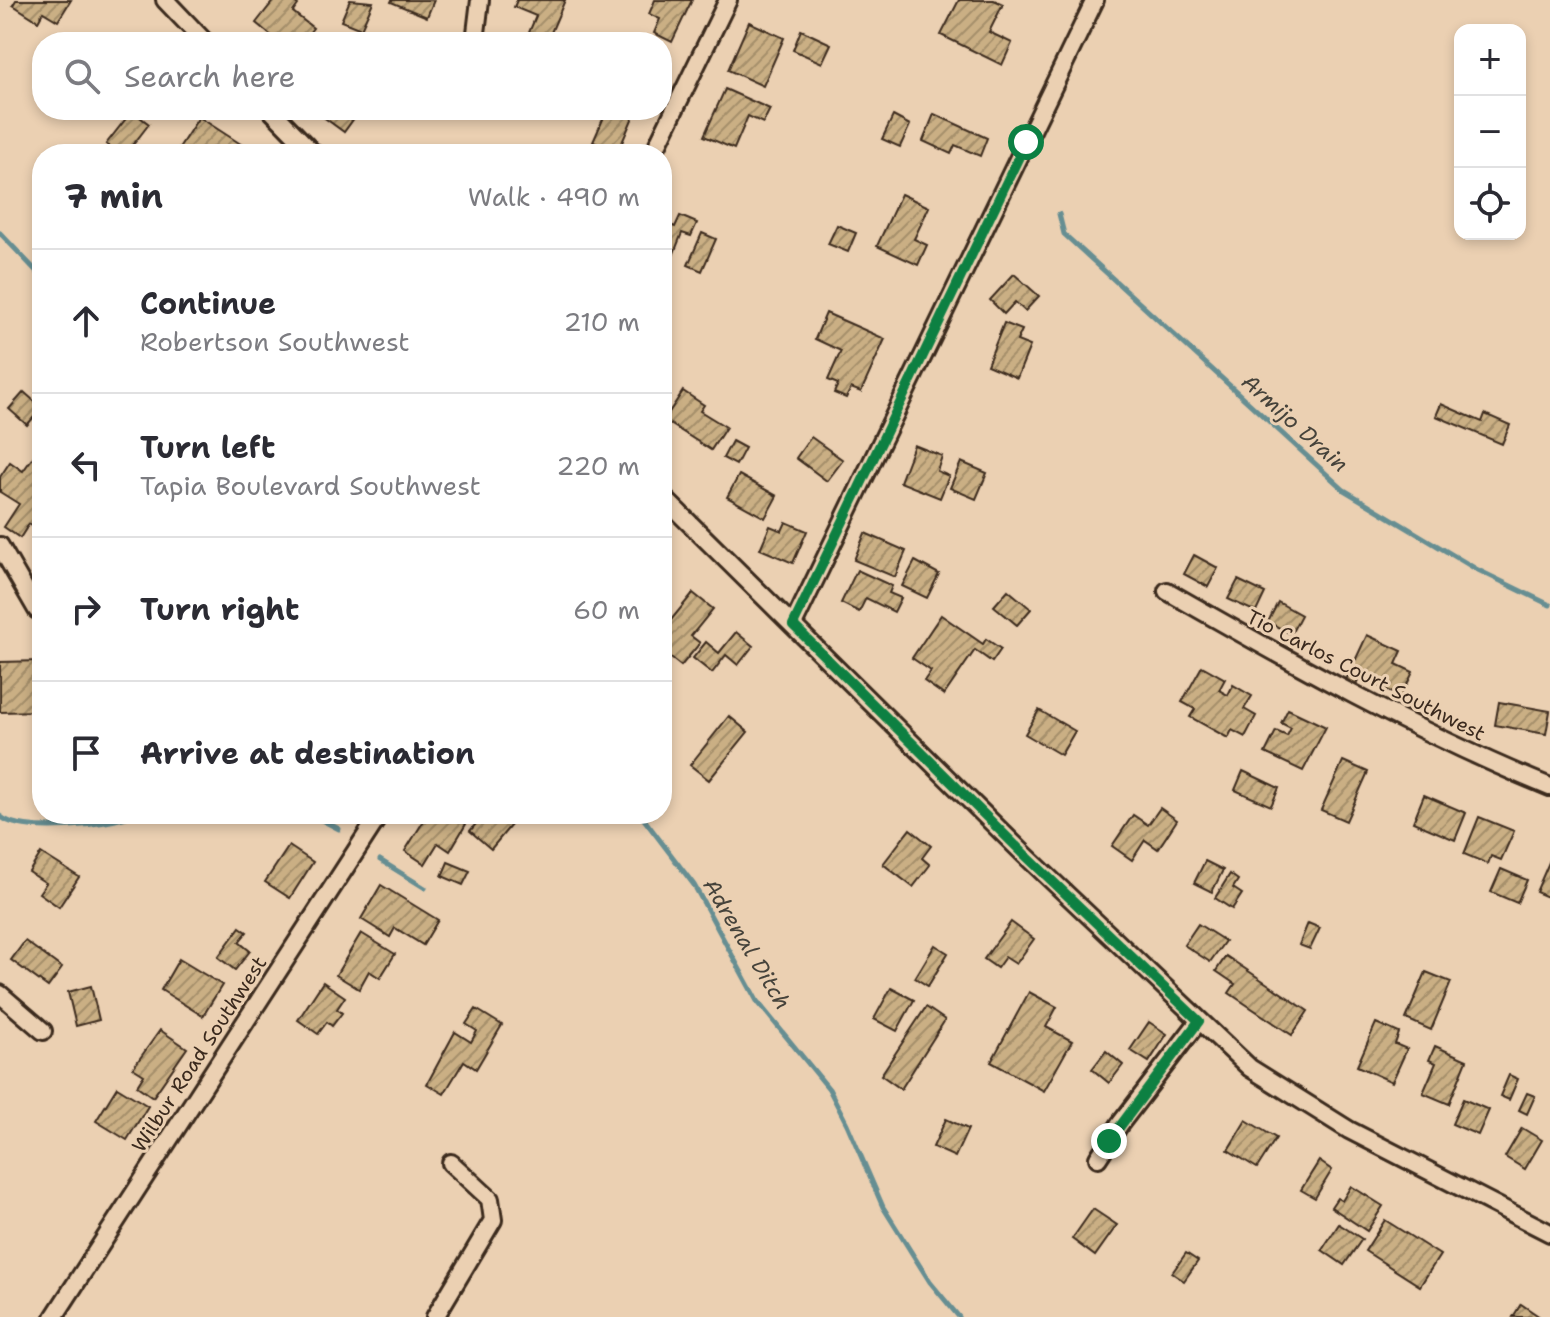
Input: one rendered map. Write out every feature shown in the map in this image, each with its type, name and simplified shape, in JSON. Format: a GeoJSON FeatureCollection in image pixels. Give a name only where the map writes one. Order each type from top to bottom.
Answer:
{"type":"FeatureCollection","features":[{"type":"Feature","properties":{"kind":"street"},"geometry":{"type":"LineString","coordinates":[[165,0],[195,32]]}},
{"type":"Feature","properties":{"kind":"street"},"geometry":{"type":"LineString","coordinates":[[476,32],[480,0]]}},
{"type":"Feature","properties":{"kind":"street"},"geometry":{"type":"LineString","coordinates":[[672,115],[728,0]]}},
{"type":"Feature","properties":{"kind":"street"},"geometry":{"type":"LineString","coordinates":[[793,625],[1095,0]]}},
{"type":"Feature","properties":{"kind":"street"},"geometry":{"type":"LineString","coordinates":[[281,120],[304,144]]}},
{"type":"Feature","properties":{"kind":"street"},"geometry":{"type":"LineString","coordinates":[[658,144],[670,120]]}},
{"type":"Feature","properties":{"kind":"street"},"geometry":{"type":"LineString","coordinates":[[672,506],[1025,855],[1250,1068],[1349,1130],[1550,1233]]}},
{"type":"Feature","properties":{"kind":"street"},"geometry":{"type":"LineString","coordinates":[[0,546],[32,601]]}},
{"type":"Feature","properties":{"kind":"street","name":"Tio Carlos Court Southwest"},"geometry":{"type":"LineString","coordinates":[[1167,591],[1314,675],[1508,770],[1550,787]]}},
{"type":"Feature","properties":{"kind":"street","name":"Wilbur Road Southwest"},"geometry":{"type":"LineString","coordinates":[[54,1317],[374,824]]}},
{"type":"Feature","properties":{"kind":"street"},"geometry":{"type":"LineString","coordinates":[[0,994],[43,1031]]}},
{"type":"Feature","properties":{"kind":"street"},"geometry":{"type":"LineString","coordinates":[[1098,1158],[1120,1124],[1199,1021]]}},
{"type":"Feature","properties":{"kind":"street"},"geometry":{"type":"LineString","coordinates":[[435,1317],[493,1220],[490,1199],[451,1163]]}},
{"type":"Feature","properties":{"kind":"building"},"geometry":{"type":"Polygon","coordinates":[[[16,0],[71,0],[58,21],[43,12],[38,21],[13,5],[16,0]]]}},
{"type":"Feature","properties":{"kind":"building"},"geometry":{"type":"Polygon","coordinates":[[[274,0],[292,0],[298,5],[293,12],[313,28],[310,32],[267,32],[256,23],[274,0]]]}},
{"type":"Feature","properties":{"kind":"building"},"geometry":{"type":"Polygon","coordinates":[[[350,0],[373,2],[361,29],[341,21],[350,0]]]}},
{"type":"Feature","properties":{"kind":"building"},"geometry":{"type":"Polygon","coordinates":[[[392,0],[434,0],[427,17],[392,0]]]}},
{"type":"Feature","properties":{"kind":"building"},"geometry":{"type":"Polygon","coordinates":[[[517,0],[565,0],[551,32],[529,32],[536,16],[514,7],[517,0]]]}},
{"type":"Feature","properties":{"kind":"building"},"geometry":{"type":"Polygon","coordinates":[[[655,0],[692,0],[672,42],[672,32],[654,32],[660,19],[649,14],[655,0]]]}},
{"type":"Feature","properties":{"kind":"building"},"geometry":{"type":"Polygon","coordinates":[[[959,0],[994,0],[1003,4],[989,32],[1012,43],[1002,65],[941,35],[959,0]]]}},
{"type":"Feature","properties":{"kind":"building"},"geometry":{"type":"Polygon","coordinates":[[[749,22],[784,38],[763,86],[728,70],[749,22]]]}},
{"type":"Feature","properties":{"kind":"building"},"geometry":{"type":"Polygon","coordinates":[[[801,30],[831,44],[822,63],[793,50],[801,30]]]}},
{"type":"Feature","properties":{"kind":"building"},"geometry":{"type":"Polygon","coordinates":[[[725,89],[770,109],[763,123],[748,116],[734,149],[704,136],[725,89]]]}},
{"type":"Feature","properties":{"kind":"building"},"geometry":{"type":"Polygon","coordinates":[[[934,114],[987,138],[980,156],[955,145],[951,154],[923,141],[934,114]]]}},
{"type":"Feature","properties":{"kind":"building"},"geometry":{"type":"Polygon","coordinates":[[[893,116],[910,125],[900,147],[882,139],[893,116]]]}},
{"type":"Feature","properties":{"kind":"building"},"geometry":{"type":"Polygon","coordinates":[[[125,120],[144,120],[149,124],[134,144],[106,144],[125,120]]]}},
{"type":"Feature","properties":{"kind":"building"},"geometry":{"type":"Polygon","coordinates":[[[197,120],[204,120],[241,144],[181,144],[197,120]]]}},
{"type":"Feature","properties":{"kind":"building"},"geometry":{"type":"Polygon","coordinates":[[[328,120],[353,120],[344,132],[328,120]]]}},
{"type":"Feature","properties":{"kind":"building"},"geometry":{"type":"Polygon","coordinates":[[[603,120],[632,120],[621,144],[593,142],[603,120]]]}},
{"type":"Feature","properties":{"kind":"building"},"geometry":{"type":"Polygon","coordinates":[[[901,194],[929,207],[914,239],[927,245],[918,265],[877,246],[901,194]]]}},
{"type":"Feature","properties":{"kind":"building"},"geometry":{"type":"Polygon","coordinates":[[[680,216],[697,223],[691,236],[682,233],[672,258],[672,226],[675,227],[680,216]]]}},
{"type":"Feature","properties":{"kind":"building"},"geometry":{"type":"Polygon","coordinates":[[[837,225],[856,233],[848,252],[828,244],[837,225]]]}},
{"type":"Feature","properties":{"kind":"building"},"geometry":{"type":"Polygon","coordinates":[[[702,233],[716,239],[702,271],[688,265],[702,233]]]}},
{"type":"Feature","properties":{"kind":"building"},"geometry":{"type":"Polygon","coordinates":[[[1014,274],[1039,296],[1025,311],[1015,302],[1004,314],[990,300],[1014,274]]]}},
{"type":"Feature","properties":{"kind":"building"},"geometry":{"type":"Polygon","coordinates":[[[826,313],[885,339],[861,392],[851,388],[846,398],[834,393],[838,384],[828,380],[841,351],[815,339],[826,313]]]}},
{"type":"Feature","properties":{"kind":"building"},"geometry":{"type":"Polygon","coordinates":[[[1004,323],[1022,330],[1017,341],[1030,346],[1017,378],[987,365],[1004,323]]]}},
{"type":"Feature","properties":{"kind":"building"},"geometry":{"type":"Polygon","coordinates":[[[683,391],[704,405],[700,411],[726,427],[711,450],[672,425],[672,408],[683,391]]]}},
{"type":"Feature","properties":{"kind":"building"},"geometry":{"type":"Polygon","coordinates":[[[24,392],[32,399],[32,419],[27,425],[9,409],[24,392]]]}},
{"type":"Feature","properties":{"kind":"building"},"geometry":{"type":"Polygon","coordinates":[[[1441,404],[1482,422],[1485,414],[1510,425],[1502,444],[1436,416],[1441,404]]]}},
{"type":"Feature","properties":{"kind":"building"},"geometry":{"type":"Polygon","coordinates":[[[811,437],[843,460],[827,481],[796,458],[811,437]]]}},
{"type":"Feature","properties":{"kind":"building"},"geometry":{"type":"Polygon","coordinates":[[[732,441],[745,448],[736,465],[723,458],[732,441]]]}},
{"type":"Feature","properties":{"kind":"building"},"geometry":{"type":"Polygon","coordinates":[[[914,445],[942,456],[937,471],[949,476],[940,498],[900,482],[914,445]]]}},
{"type":"Feature","properties":{"kind":"building"},"geometry":{"type":"Polygon","coordinates":[[[32,458],[32,526],[29,524],[20,538],[4,527],[19,504],[0,492],[0,477],[10,462],[23,471],[32,458]]]}},
{"type":"Feature","properties":{"kind":"building"},"geometry":{"type":"Polygon","coordinates":[[[961,462],[987,473],[976,499],[950,488],[961,462]]]}},
{"type":"Feature","properties":{"kind":"building"},"geometry":{"type":"Polygon","coordinates":[[[739,475],[777,496],[765,518],[727,497],[739,475]]]}},
{"type":"Feature","properties":{"kind":"building"},"geometry":{"type":"Polygon","coordinates":[[[786,522],[807,531],[793,563],[760,549],[770,526],[782,531],[786,522]]]}},
{"type":"Feature","properties":{"kind":"building"},"geometry":{"type":"Polygon","coordinates":[[[865,533],[906,551],[895,577],[854,560],[865,533]]]}},
{"type":"Feature","properties":{"kind":"building"},"geometry":{"type":"Polygon","coordinates":[[[1194,555],[1218,568],[1208,587],[1184,574],[1194,555]]]}},
{"type":"Feature","properties":{"kind":"building"},"geometry":{"type":"Polygon","coordinates":[[[915,561],[939,574],[927,598],[902,586],[915,561]]]}},
{"type":"Feature","properties":{"kind":"building"},"geometry":{"type":"Polygon","coordinates":[[[857,570],[892,586],[889,593],[901,598],[894,612],[866,598],[859,612],[841,603],[857,570]]]}},
{"type":"Feature","properties":{"kind":"building"},"geometry":{"type":"Polygon","coordinates":[[[1238,580],[1265,593],[1256,612],[1228,599],[1238,580]]]}},
{"type":"Feature","properties":{"kind":"building"},"geometry":{"type":"Polygon","coordinates":[[[1008,590],[1031,609],[1017,625],[994,606],[1008,590]]]}},
{"type":"Feature","properties":{"kind":"building"},"geometry":{"type":"Polygon","coordinates":[[[693,593],[713,609],[691,636],[700,643],[681,666],[672,659],[672,619],[693,593]]]}},
{"type":"Feature","properties":{"kind":"building"},"geometry":{"type":"Polygon","coordinates":[[[1278,602],[1301,615],[1291,634],[1268,622],[1278,602]]]}},
{"type":"Feature","properties":{"kind":"building"},"geometry":{"type":"Polygon","coordinates":[[[941,615],[983,644],[986,639],[1001,649],[992,662],[975,650],[944,695],[924,681],[931,671],[912,658],[941,615]]]}},
{"type":"Feature","properties":{"kind":"building"},"geometry":{"type":"Polygon","coordinates":[[[736,632],[753,646],[738,665],[726,655],[712,673],[693,658],[706,642],[719,653],[736,632]]]}},
{"type":"Feature","properties":{"kind":"building"},"geometry":{"type":"Polygon","coordinates":[[[1367,635],[1402,651],[1396,664],[1413,672],[1401,697],[1360,677],[1356,685],[1346,680],[1367,635]]]}},
{"type":"Feature","properties":{"kind":"building"},"geometry":{"type":"Polygon","coordinates":[[[32,661],[32,711],[0,712],[0,662],[32,661]]]}},
{"type":"Feature","properties":{"kind":"building"},"geometry":{"type":"Polygon","coordinates":[[[1202,666],[1225,679],[1219,690],[1228,695],[1233,685],[1252,696],[1244,709],[1256,716],[1245,737],[1232,730],[1228,738],[1190,717],[1195,709],[1182,702],[1202,666]]]}},
{"type":"Feature","properties":{"kind":"building"},"geometry":{"type":"Polygon","coordinates":[[[1499,702],[1550,711],[1546,734],[1495,725],[1499,702]]]}},
{"type":"Feature","properties":{"kind":"building"},"geometry":{"type":"Polygon","coordinates":[[[1288,709],[1326,727],[1303,771],[1265,753],[1276,731],[1287,736],[1291,728],[1281,723],[1288,709]]]}},
{"type":"Feature","properties":{"kind":"building"},"geometry":{"type":"Polygon","coordinates":[[[1039,710],[1075,731],[1061,755],[1025,734],[1039,710]]]}},
{"type":"Feature","properties":{"kind":"building"},"geometry":{"type":"Polygon","coordinates":[[[729,716],[748,732],[709,780],[690,765],[729,716]]]}},
{"type":"Feature","properties":{"kind":"building"},"geometry":{"type":"Polygon","coordinates":[[[1343,761],[1368,772],[1346,821],[1321,810],[1343,761]]]}},
{"type":"Feature","properties":{"kind":"building"},"geometry":{"type":"Polygon","coordinates":[[[1243,771],[1279,788],[1271,806],[1235,790],[1243,771]]]}},
{"type":"Feature","properties":{"kind":"building"},"geometry":{"type":"Polygon","coordinates":[[[1424,795],[1466,813],[1455,840],[1413,822],[1424,795]]]}},
{"type":"Feature","properties":{"kind":"building"},"geometry":{"type":"Polygon","coordinates":[[[1160,808],[1177,820],[1158,849],[1145,840],[1132,860],[1112,846],[1133,815],[1148,825],[1160,808]]]}},
{"type":"Feature","properties":{"kind":"building"},"geometry":{"type":"Polygon","coordinates":[[[1479,817],[1514,831],[1501,860],[1491,856],[1488,864],[1464,854],[1479,817]]]}},
{"type":"Feature","properties":{"kind":"building"},"geometry":{"type":"Polygon","coordinates":[[[422,824],[466,824],[450,851],[438,843],[425,864],[405,851],[422,824]]]}},
{"type":"Feature","properties":{"kind":"building"},"geometry":{"type":"Polygon","coordinates":[[[476,824],[511,825],[491,849],[470,831],[476,824]]]}},
{"type":"Feature","properties":{"kind":"building"},"geometry":{"type":"Polygon","coordinates":[[[910,829],[931,846],[922,858],[930,865],[913,887],[883,864],[910,829]]]}},
{"type":"Feature","properties":{"kind":"building"},"geometry":{"type":"Polygon","coordinates":[[[289,846],[313,862],[290,898],[265,882],[289,846]]]}},
{"type":"Feature","properties":{"kind":"building"},"geometry":{"type":"Polygon","coordinates":[[[41,853],[79,877],[59,907],[39,893],[46,883],[29,872],[41,853]]]}},
{"type":"Feature","properties":{"kind":"building"},"geometry":{"type":"Polygon","coordinates":[[[1550,860],[1550,898],[1536,892],[1550,860]]]}},
{"type":"Feature","properties":{"kind":"building"},"geometry":{"type":"Polygon","coordinates":[[[1205,861],[1223,870],[1212,892],[1194,883],[1205,861]]]}},
{"type":"Feature","properties":{"kind":"building"},"geometry":{"type":"Polygon","coordinates":[[[448,862],[470,871],[463,885],[442,876],[448,862]]]}},
{"type":"Feature","properties":{"kind":"building"},"geometry":{"type":"Polygon","coordinates":[[[1501,869],[1527,880],[1517,903],[1491,892],[1501,869]]]}},
{"type":"Feature","properties":{"kind":"building"},"geometry":{"type":"Polygon","coordinates":[[[1230,874],[1238,880],[1233,888],[1242,894],[1232,909],[1215,898],[1230,874]]]}},
{"type":"Feature","properties":{"kind":"building"},"geometry":{"type":"Polygon","coordinates":[[[381,885],[438,920],[423,945],[395,928],[390,937],[361,919],[381,885]]]}},
{"type":"Feature","properties":{"kind":"building"},"geometry":{"type":"Polygon","coordinates":[[[1011,922],[1034,939],[1016,964],[1005,957],[997,968],[984,959],[1011,922]]]}},
{"type":"Feature","properties":{"kind":"building"},"geometry":{"type":"Polygon","coordinates":[[[1308,923],[1320,928],[1310,949],[1299,945],[1308,923]]]}},
{"type":"Feature","properties":{"kind":"building"},"geometry":{"type":"Polygon","coordinates":[[[1198,924],[1225,941],[1210,962],[1184,945],[1198,924]]]}},
{"type":"Feature","properties":{"kind":"building"},"geometry":{"type":"Polygon","coordinates":[[[240,927],[247,932],[239,942],[250,951],[235,970],[218,957],[240,927]]]}},
{"type":"Feature","properties":{"kind":"building"},"geometry":{"type":"Polygon","coordinates":[[[361,933],[395,954],[380,978],[369,971],[359,989],[336,975],[361,933]]]}},
{"type":"Feature","properties":{"kind":"building"},"geometry":{"type":"Polygon","coordinates":[[[25,941],[62,968],[48,987],[11,960],[25,941]]]}},
{"type":"Feature","properties":{"kind":"building"},"geometry":{"type":"Polygon","coordinates":[[[935,945],[948,953],[928,986],[915,978],[935,945]]]}},
{"type":"Feature","properties":{"kind":"building"},"geometry":{"type":"Polygon","coordinates":[[[1226,956],[1308,1011],[1292,1035],[1229,993],[1235,984],[1216,971],[1226,956]]]}},
{"type":"Feature","properties":{"kind":"building"},"geometry":{"type":"Polygon","coordinates":[[[179,959],[222,985],[203,1016],[161,990],[179,959]]]}},
{"type":"Feature","properties":{"kind":"building"},"geometry":{"type":"Polygon","coordinates":[[[1426,972],[1451,982],[1431,1030],[1406,1019],[1426,972]]]}},
{"type":"Feature","properties":{"kind":"building"},"geometry":{"type":"Polygon","coordinates":[[[323,982],[345,997],[337,1009],[342,1013],[332,1026],[327,1022],[318,1034],[298,1020],[323,982]]]}},
{"type":"Feature","properties":{"kind":"building"},"geometry":{"type":"Polygon","coordinates":[[[91,986],[99,1020],[76,1026],[68,992],[91,986]]]}},
{"type":"Feature","properties":{"kind":"building"},"geometry":{"type":"Polygon","coordinates":[[[891,988],[914,1000],[897,1031],[874,1019],[891,988]]]}},
{"type":"Feature","properties":{"kind":"building"},"geometry":{"type":"Polygon","coordinates":[[[1029,992],[1057,1007],[1046,1027],[1072,1041],[1044,1091],[991,1062],[1029,992]]]}},
{"type":"Feature","properties":{"kind":"building"},"geometry":{"type":"Polygon","coordinates":[[[926,1007],[945,1020],[901,1089],[881,1075],[926,1007]]]}},
{"type":"Feature","properties":{"kind":"building"},"geometry":{"type":"Polygon","coordinates":[[[476,1009],[502,1025],[476,1069],[464,1061],[444,1094],[427,1084],[455,1032],[471,1042],[477,1031],[466,1024],[476,1009]]]}},
{"type":"Feature","properties":{"kind":"building"},"geometry":{"type":"Polygon","coordinates":[[[1149,1022],[1167,1034],[1149,1062],[1130,1050],[1149,1022]]]}},
{"type":"Feature","properties":{"kind":"building"},"geometry":{"type":"Polygon","coordinates":[[[1376,1023],[1399,1033],[1395,1044],[1407,1049],[1392,1082],[1357,1066],[1376,1023]]]}},
{"type":"Feature","properties":{"kind":"building"},"geometry":{"type":"Polygon","coordinates":[[[160,1030],[187,1048],[153,1097],[137,1086],[144,1075],[133,1068],[160,1030]]]}},
{"type":"Feature","properties":{"kind":"building"},"geometry":{"type":"Polygon","coordinates":[[[1435,1046],[1467,1060],[1449,1104],[1423,1093],[1436,1063],[1429,1060],[1435,1046]]]}},
{"type":"Feature","properties":{"kind":"building"},"geometry":{"type":"Polygon","coordinates":[[[1106,1051],[1123,1065],[1109,1083],[1092,1069],[1106,1051]]]}},
{"type":"Feature","properties":{"kind":"building"},"geometry":{"type":"Polygon","coordinates":[[[1509,1075],[1518,1079],[1509,1100],[1500,1096],[1509,1075]]]}},
{"type":"Feature","properties":{"kind":"building"},"geometry":{"type":"Polygon","coordinates":[[[117,1087],[148,1106],[127,1140],[96,1121],[117,1087]]]}},
{"type":"Feature","properties":{"kind":"building"},"geometry":{"type":"Polygon","coordinates":[[[1527,1093],[1535,1096],[1527,1114],[1519,1110],[1527,1093]]]}},
{"type":"Feature","properties":{"kind":"building"},"geometry":{"type":"Polygon","coordinates":[[[1463,1099],[1489,1110],[1478,1135],[1452,1124],[1463,1099]]]}},
{"type":"Feature","properties":{"kind":"building"},"geometry":{"type":"Polygon","coordinates":[[[946,1119],[968,1129],[955,1157],[933,1147],[946,1119]]]}},
{"type":"Feature","properties":{"kind":"building"},"geometry":{"type":"Polygon","coordinates":[[[1246,1120],[1276,1138],[1257,1168],[1228,1150],[1246,1120]]]}},
{"type":"Feature","properties":{"kind":"building"},"geometry":{"type":"Polygon","coordinates":[[[1522,1128],[1542,1140],[1525,1169],[1505,1157],[1522,1128]]]}},
{"type":"Feature","properties":{"kind":"building"},"geometry":{"type":"Polygon","coordinates":[[[1319,1161],[1332,1170],[1315,1198],[1301,1190],[1319,1161]]]}},
{"type":"Feature","properties":{"kind":"building"},"geometry":{"type":"Polygon","coordinates":[[[1351,1186],[1383,1206],[1367,1231],[1331,1207],[1337,1198],[1342,1201],[1351,1186]]]}},
{"type":"Feature","properties":{"kind":"building"},"geometry":{"type":"Polygon","coordinates":[[[1093,1209],[1117,1225],[1095,1256],[1072,1239],[1093,1209]]]}},
{"type":"Feature","properties":{"kind":"building"},"geometry":{"type":"Polygon","coordinates":[[[1385,1220],[1440,1255],[1420,1286],[1365,1251],[1385,1220]]]}},
{"type":"Feature","properties":{"kind":"building"},"geometry":{"type":"Polygon","coordinates":[[[1339,1224],[1362,1239],[1344,1265],[1322,1250],[1339,1224]]]}},
{"type":"Feature","properties":{"kind":"building"},"geometry":{"type":"Polygon","coordinates":[[[1186,1253],[1198,1261],[1184,1281],[1172,1273],[1186,1253]]]}},
{"type":"Feature","properties":{"kind":"building"},"geometry":{"type":"Polygon","coordinates":[[[1521,1304],[1540,1317],[1513,1317],[1521,1304]]]}},
{"type":"Feature","properties":{"kind":"waterway","name":"Armijo Drain"},"geometry":{"type":"LineString","coordinates":[[1059,214],[1064,234],[1344,490],[1476,569],[1550,605]]}},
{"type":"Feature","properties":{"kind":"waterway","name":"Adrenal Ditch"},"geometry":{"type":"LineString","coordinates":[[0,233],[32,267]]}},
{"type":"Feature","properties":{"kind":"waterway"},"geometry":{"type":"LineString","coordinates":[[0,816],[10,822],[45,827],[92,824]]}},
{"type":"Feature","properties":{"kind":"waterway"},"geometry":{"type":"LineString","coordinates":[[329,824],[339,829]]}},
{"type":"Feature","properties":{"kind":"waterway","name":"Adrenal Ditch"},"geometry":{"type":"LineString","coordinates":[[648,824],[694,885],[757,1001],[829,1089],[883,1207],[930,1282],[959,1317]]}},
{"type":"Feature","properties":{"kind":"waterway"},"geometry":{"type":"LineString","coordinates":[[380,860],[425,888]]}},
{"type":"Feature","properties":{"kind":"route"},"geometry":{"type":"LineString","coordinates":[[1026,142],[793,625],[1025,855],[1199,1021],[1109,1141]]}}]}
